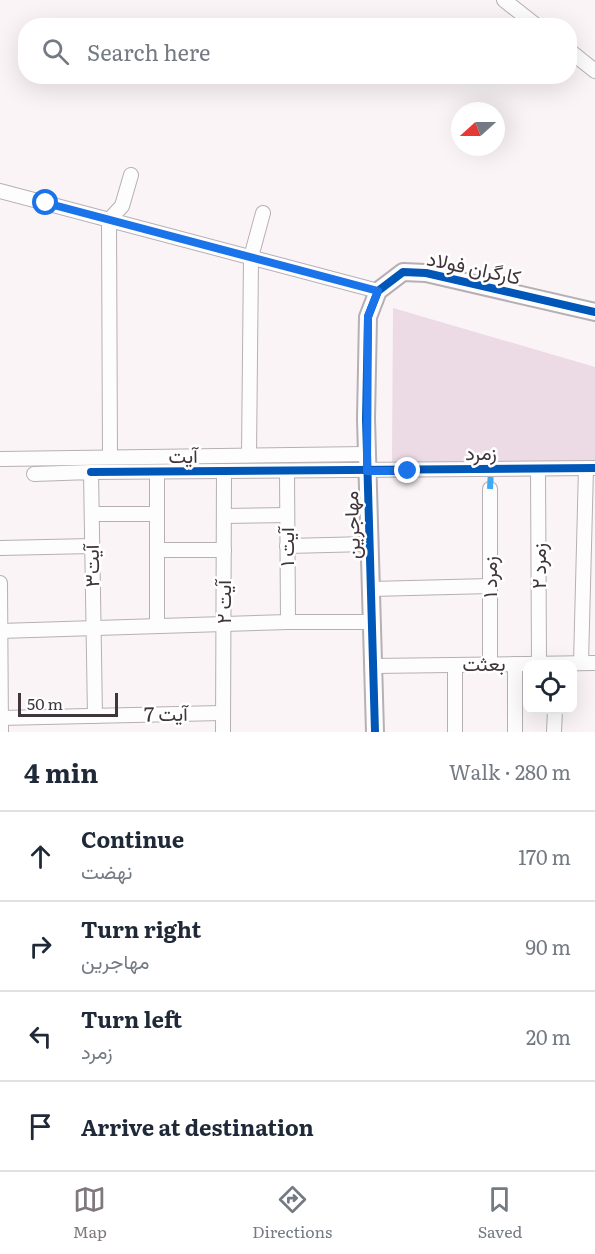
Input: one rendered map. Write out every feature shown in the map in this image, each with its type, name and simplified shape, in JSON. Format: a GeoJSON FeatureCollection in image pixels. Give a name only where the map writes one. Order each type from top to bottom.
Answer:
{"type":"FeatureCollection","features":[{"type":"Feature","properties":{"kind":"street"},"geometry":{"type":"LineString","coordinates":[[504,0],[527,18]]}},
{"type":"Feature","properties":{"kind":"street"},"geometry":{"type":"LineString","coordinates":[[577,57],[595,71]]}},
{"type":"Feature","properties":{"kind":"street"},"geometry":{"type":"LineString","coordinates":[[110,457],[109,220],[122,206],[131,175]]}},
{"type":"Feature","properties":{"kind":"street"},"geometry":{"type":"LineString","coordinates":[[0,191],[378,291]]}},
{"type":"Feature","properties":{"kind":"street"},"geometry":{"type":"LineString","coordinates":[[249,455],[251,257],[263,213]]}},
{"type":"Feature","properties":{"kind":"street","name":"کارگران فولاد"},"geometry":{"type":"LineString","coordinates":[[378,291],[403,272],[426,273],[595,312]]}},
{"type":"Feature","properties":{"kind":"street","name":"مهاجرین"},"geometry":{"type":"LineString","coordinates":[[374,724],[367,471],[368,316],[378,291]]}},
{"type":"Feature","properties":{"kind":"street","name":"آیت"},"geometry":{"type":"LineString","coordinates":[[0,459],[367,454]]}},
{"type":"Feature","properties":{"kind":"street"},"geometry":{"type":"LineString","coordinates":[[588,663],[590,468]]}},
{"type":"Feature","properties":{"kind":"street","name":"زمرد"},"geometry":{"type":"LineString","coordinates":[[91,472],[590,468]]}},
{"type":"Feature","properties":{"kind":"street","name":"زمرد ۲"},"geometry":{"type":"LineString","coordinates":[[538,469],[539,660]]}},
{"type":"Feature","properties":{"kind":"street","name":"آیت ۱"},"geometry":{"type":"LineString","coordinates":[[287,471],[288,622]]}},
{"type":"Feature","properties":{"kind":"street"},"geometry":{"type":"LineString","coordinates":[[34,474],[91,472]]}},
{"type":"Feature","properties":{"kind":"street","name":"آیت۳"},"geometry":{"type":"LineString","coordinates":[[91,472],[95,716]]}},
{"type":"Feature","properties":{"kind":"street"},"geometry":{"type":"LineString","coordinates":[[157,472],[157,626]]}},
{"type":"Feature","properties":{"kind":"street","name":"آیت ۲"},"geometry":{"type":"LineString","coordinates":[[223,732],[224,472]]}},
{"type":"Feature","properties":{"kind":"street","name":"زمرد ۱"},"geometry":{"type":"LineString","coordinates":[[489,664],[490,489]]}},
{"type":"Feature","properties":{"kind":"street"},"geometry":{"type":"LineString","coordinates":[[92,514],[157,514]]}},
{"type":"Feature","properties":{"kind":"street"},"geometry":{"type":"LineString","coordinates":[[224,516],[287,515]]}},
{"type":"Feature","properties":{"kind":"street"},"geometry":{"type":"LineString","coordinates":[[287,546],[369,544]]}},
{"type":"Feature","properties":{"kind":"street"},"geometry":{"type":"LineString","coordinates":[[0,548],[92,546]]}},
{"type":"Feature","properties":{"kind":"street"},"geometry":{"type":"LineString","coordinates":[[157,550],[224,550]]}},
{"type":"Feature","properties":{"kind":"street"},"geometry":{"type":"LineString","coordinates":[[0,583],[1,723]]}},
{"type":"Feature","properties":{"kind":"street"},"geometry":{"type":"LineString","coordinates":[[370,589],[490,586]]}},
{"type":"Feature","properties":{"kind":"street"},"geometry":{"type":"LineString","coordinates":[[0,631],[288,622],[372,622]]}},
{"type":"Feature","properties":{"kind":"street"},"geometry":{"type":"LineString","coordinates":[[455,664],[455,732]]}},
{"type":"Feature","properties":{"kind":"street"},"geometry":{"type":"LineString","coordinates":[[515,732],[516,664]]}},
{"type":"Feature","properties":{"kind":"street","name":"بعثت"},"geometry":{"type":"LineString","coordinates":[[373,666],[523,664]]}},
{"type":"Feature","properties":{"kind":"street","name":"آیت 7"},"geometry":{"type":"LineString","coordinates":[[1,723],[95,716],[222,713]]}},
{"type":"Feature","properties":{"kind":"street"},"geometry":{"type":"LineString","coordinates":[[554,732],[555,714]]}},
{"type":"Feature","properties":{"kind":"street"},"geometry":{"type":"LineString","coordinates":[[366,732],[374,724]]}},
{"type":"Feature","properties":{"kind":"shaded area"},"geometry":{"type":"Polygon","coordinates":[[[393,308],[595,367],[595,461],[392,462],[393,308]]]}},
{"type":"Feature","properties":{"kind":"marked path"},"geometry":{"type":"LineString","coordinates":[[490,489],[491,470]]}},
{"type":"Feature","properties":{"kind":"cycle path"},"geometry":{"type":"LineString","coordinates":[[375,732],[366,419],[368,317],[378,291],[403,272],[426,273],[595,312]]}},
{"type":"Feature","properties":{"kind":"cycle path"},"geometry":{"type":"LineString","coordinates":[[91,472],[595,468]]}},
{"type":"Feature","properties":{"kind":"route"},"geometry":{"type":"LineString","coordinates":[[46,203],[378,291],[368,316],[367,471],[408,471]]}}]}
